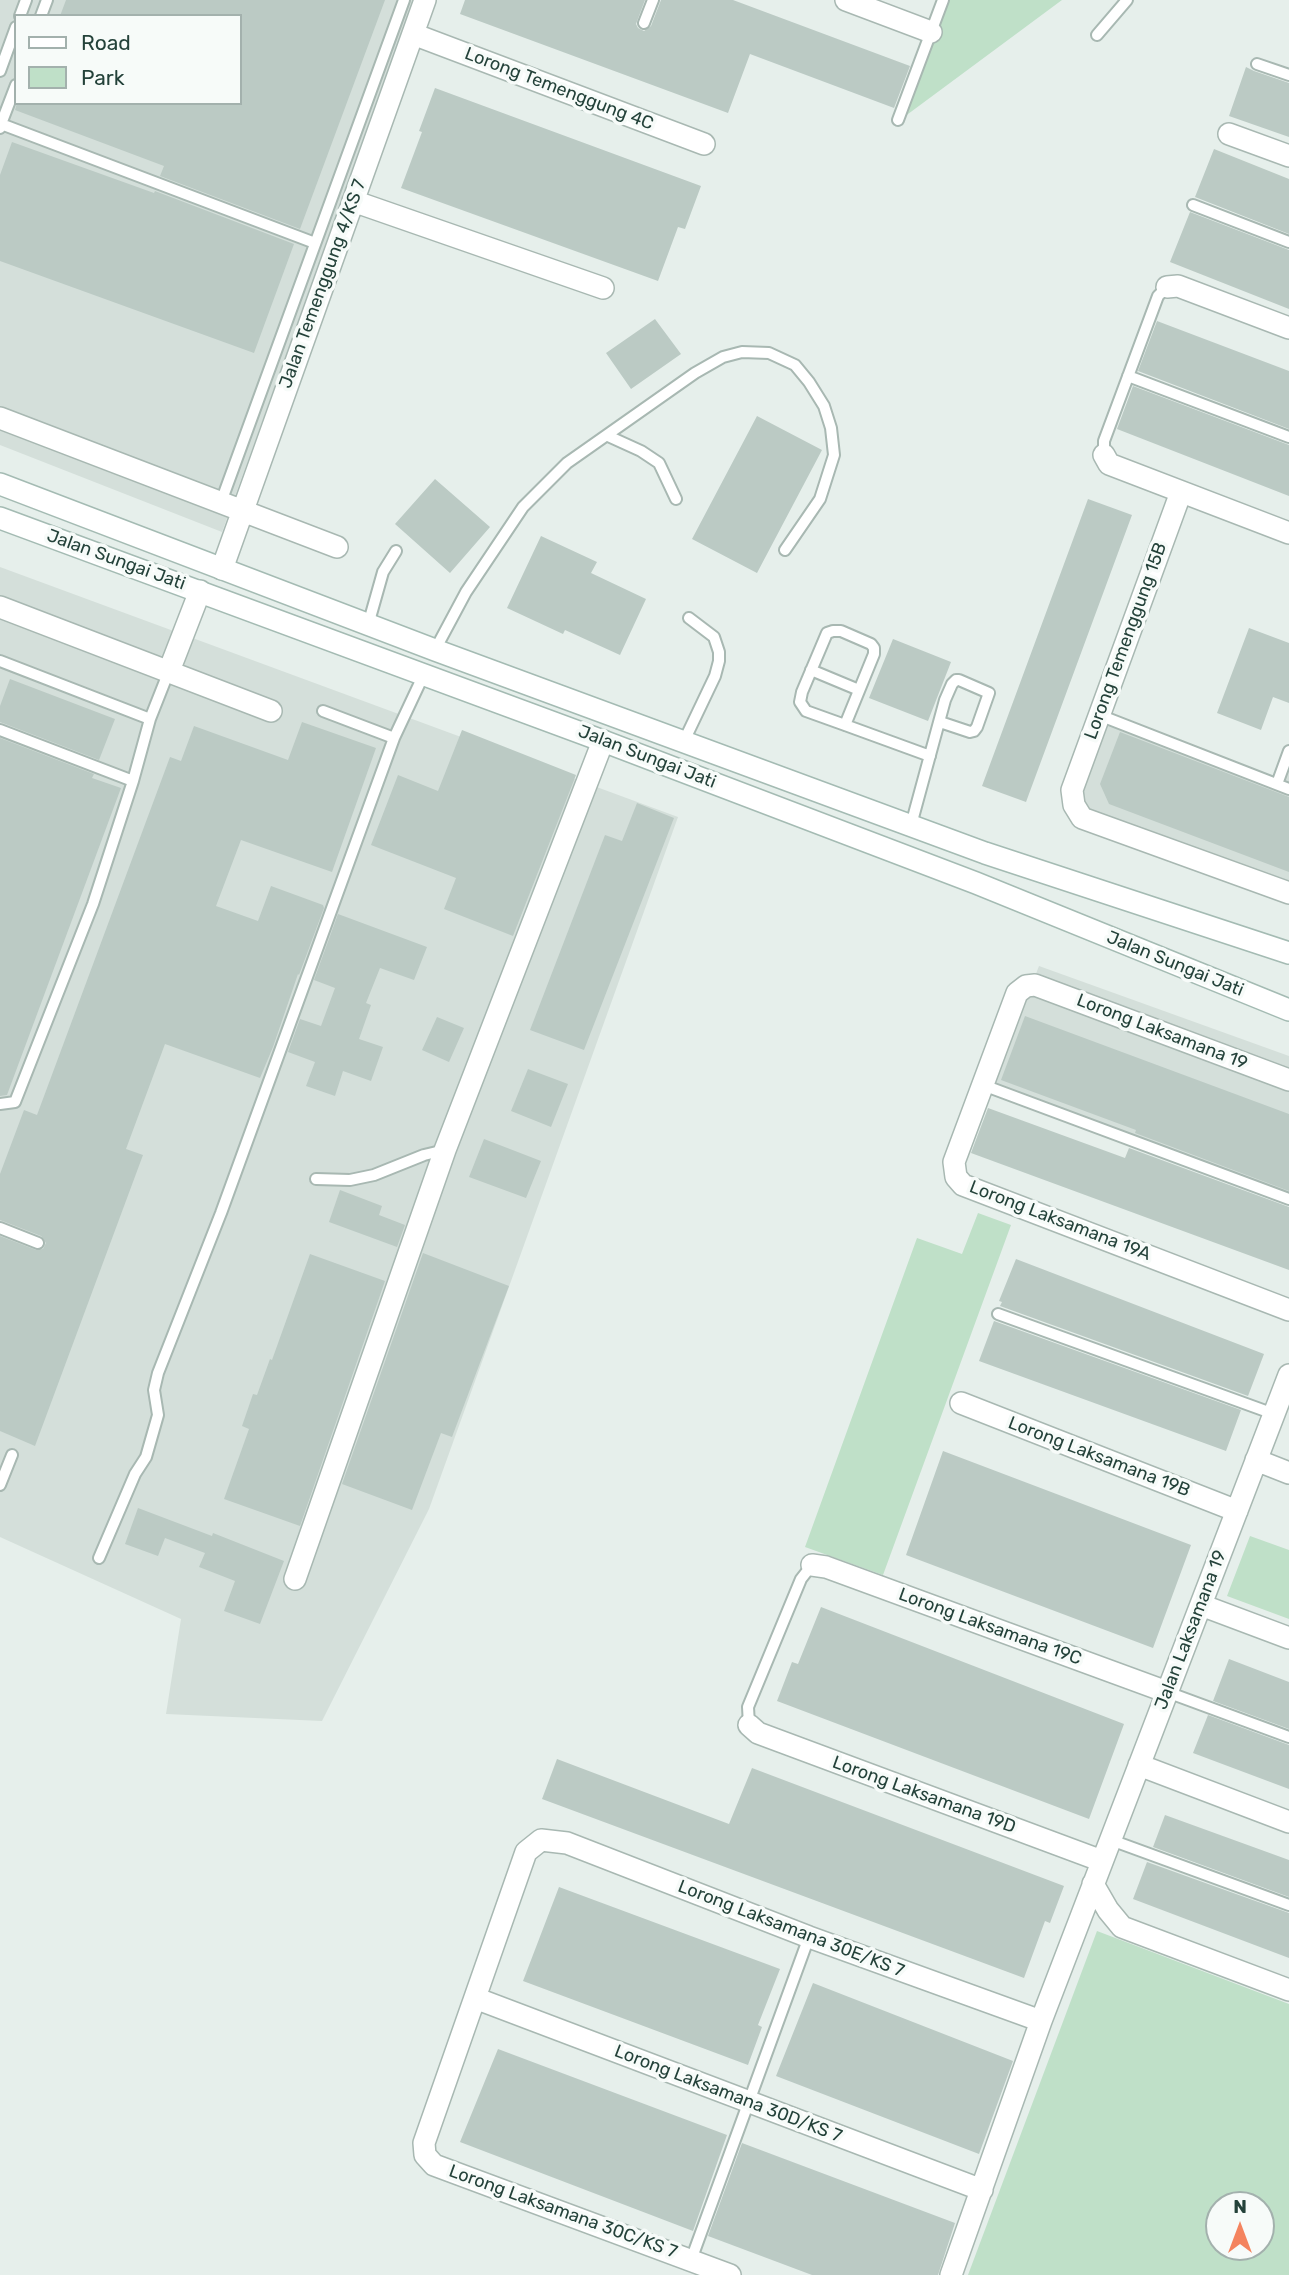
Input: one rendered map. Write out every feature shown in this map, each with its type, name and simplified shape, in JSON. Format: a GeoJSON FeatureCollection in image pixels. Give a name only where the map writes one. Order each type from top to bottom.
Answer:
{"type":"FeatureCollection","features":[{"type":"Feature","properties":{"kind":"street","name":"Jalan Temenggung 4/KS 7"},"geometry":{"type":"LineString","coordinates":[[222,569],[425,0]]}},
{"type":"Feature","properties":{"kind":"street"},"geometry":{"type":"LineString","coordinates":[[846,0],[931,32]]}},
{"type":"Feature","properties":{"kind":"street","name":"Lorong Temenggung 4C"},"geometry":{"type":"LineString","coordinates":[[413,34],[704,144]]}},
{"type":"Feature","properties":{"kind":"street"},"geometry":{"type":"LineString","coordinates":[[1228,134],[1289,156]]}},
{"type":"Feature","properties":{"kind":"street"},"geometry":{"type":"LineString","coordinates":[[353,201],[603,288]]}},
{"type":"Feature","properties":{"kind":"street"},"geometry":{"type":"LineString","coordinates":[[1167,287],[1178,286],[1289,328]]}},
{"type":"Feature","properties":{"kind":"street"},"geometry":{"type":"LineString","coordinates":[[0,418],[337,547]]}},
{"type":"Feature","properties":{"kind":"street"},"geometry":{"type":"LineString","coordinates":[[1104,456],[1109,464],[1289,533]]}},
{"type":"Feature","properties":{"kind":"street","name":"Jalan Sungai Jati"},"geometry":{"type":"LineString","coordinates":[[0,484],[368,625],[985,853],[1289,953]]}},
{"type":"Feature","properties":{"kind":"street","name":"Lorong Temenggung 15B"},"geometry":{"type":"LineString","coordinates":[[1181,492],[1072,790],[1074,805],[1082,818],[1289,893]]}},
{"type":"Feature","properties":{"kind":"street","name":"Jalan Sungai Jati"},"geometry":{"type":"LineString","coordinates":[[0,519],[604,741],[976,883],[1289,1010]]}},
{"type":"Feature","properties":{"kind":"street"},"geometry":{"type":"LineString","coordinates":[[169,671],[200,591]]}},
{"type":"Feature","properties":{"kind":"street"},"geometry":{"type":"LineString","coordinates":[[0,607],[271,711]]}},
{"type":"Feature","properties":{"kind":"street"},"geometry":{"type":"LineString","coordinates":[[295,1579],[445,1150],[604,741]]}},
{"type":"Feature","properties":{"kind":"street","name":"Lorong Laksamana 19"},"geometry":{"type":"LineString","coordinates":[[1035,985],[1289,1080]]}},
{"type":"Feature","properties":{"kind":"street","name":"Lorong Laksamana 19A"},"geometry":{"type":"LineString","coordinates":[[1035,985],[1026,986],[1017,993],[954,1162],[956,1177],[963,1185],[1289,1310]]}},
{"type":"Feature","properties":{"kind":"street","name":"Jalan Laksamana 19"},"geometry":{"type":"LineString","coordinates":[[951,2275],[1041,2021],[1289,1378]]}},
{"type":"Feature","properties":{"kind":"street","name":"Lorong Laksamana 19B"},"geometry":{"type":"LineString","coordinates":[[961,1403],[1237,1511]]}},
{"type":"Feature","properties":{"kind":"street"},"geometry":{"type":"LineString","coordinates":[[1256,1460],[1289,1473]]}},
{"type":"Feature","properties":{"kind":"street","name":"Lorong Laksamana 19C"},"geometry":{"type":"LineString","coordinates":[[812,1565],[826,1567],[1167,1692]]}},
{"type":"Feature","properties":{"kind":"street"},"geometry":{"type":"LineString","coordinates":[[1201,1605],[1289,1638]]}},
{"type":"Feature","properties":{"kind":"street","name":"Lorong Laksamana 19D"},"geometry":{"type":"LineString","coordinates":[[749,1725],[758,1733],[1102,1861]]}},
{"type":"Feature","properties":{"kind":"street"},"geometry":{"type":"LineString","coordinates":[[1139,1765],[1289,1822]]}},
{"type":"Feature","properties":{"kind":"street","name":"Lorong Laksamana 30E/KS 7"},"geometry":{"type":"LineString","coordinates":[[475,1998],[526,1852],[541,1840],[567,1843],[809,1937],[1041,2021]]}},
{"type":"Feature","properties":{"kind":"street"},"geometry":{"type":"LineString","coordinates":[[1093,1884],[1108,1910],[1122,1927],[1289,1990]]}},
{"type":"Feature","properties":{"kind":"street","name":"Lorong Laksamana 30D/KS 7"},"geometry":{"type":"LineString","coordinates":[[475,1998],[982,2190]]}},
{"type":"Feature","properties":{"kind":"street","name":"Lorong Laksamana 30C/KS 7"},"geometry":{"type":"LineString","coordinates":[[475,1998],[424,2143],[425,2155],[434,2165],[680,2264],[730,2275]]}},
{"type":"Feature","properties":{"kind":"lane"},"geometry":{"type":"LineString","coordinates":[[220,502],[404,0]]}},
{"type":"Feature","properties":{"kind":"lane"},"geometry":{"type":"LineString","coordinates":[[644,23],[653,0]]}},
{"type":"Feature","properties":{"kind":"lane"},"geometry":{"type":"LineString","coordinates":[[898,120],[943,0]]}},
{"type":"Feature","properties":{"kind":"lane"},"geometry":{"type":"LineString","coordinates":[[1097,34],[1127,0]]}},
{"type":"Feature","properties":{"kind":"lane"},"geometry":{"type":"LineString","coordinates":[[0,71],[14,32]]}},
{"type":"Feature","properties":{"kind":"lane"},"geometry":{"type":"LineString","coordinates":[[1257,64],[1289,75]]}},
{"type":"Feature","properties":{"kind":"lane"},"geometry":{"type":"LineString","coordinates":[[14,90],[1,126],[316,243]]}},
{"type":"Feature","properties":{"kind":"lane"},"geometry":{"type":"LineString","coordinates":[[1193,205],[1289,242]]}},
{"type":"Feature","properties":{"kind":"lane"},"geometry":{"type":"LineString","coordinates":[[1104,456],[1104,441],[1128,376],[1158,296],[1167,287]]}},
{"type":"Feature","properties":{"kind":"lane"},"geometry":{"type":"LineString","coordinates":[[435,650],[466,592],[523,506],[567,463],[695,373],[723,358],[742,352],[769,353],[795,365],[824,406],[831,428],[834,455],[820,499],[785,550]]}},
{"type":"Feature","properties":{"kind":"lane"},"geometry":{"type":"LineString","coordinates":[[1128,376],[1289,437]]}},
{"type":"Feature","properties":{"kind":"lane"},"geometry":{"type":"LineString","coordinates":[[608,436],[641,451],[659,463],[676,499]]}},
{"type":"Feature","properties":{"kind":"lane"},"geometry":{"type":"LineString","coordinates":[[368,625],[383,572],[396,551]]}},
{"type":"Feature","properties":{"kind":"lane"},"geometry":{"type":"LineString","coordinates":[[684,741],[715,676],[719,661],[714,637],[689,618]]}},
{"type":"Feature","properties":{"kind":"lane"},"geometry":{"type":"LineString","coordinates":[[845,725],[874,654],[874,648],[871,644],[841,631],[827,633],[802,692],[800,702],[806,711],[930,756]]}},
{"type":"Feature","properties":{"kind":"lane"},"geometry":{"type":"LineString","coordinates":[[0,661],[150,719]]}},
{"type":"Feature","properties":{"kind":"lane"},"geometry":{"type":"LineString","coordinates":[[811,670],[859,690]]}},
{"type":"Feature","properties":{"kind":"lane"},"geometry":{"type":"LineString","coordinates":[[0,1104],[15,1102],[93,904],[150,719],[169,671]]}},
{"type":"Feature","properties":{"kind":"lane"},"geometry":{"type":"LineString","coordinates":[[99,1558],[135,1474],[146,1457],[158,1415],[154,1390],[158,1373],[221,1213],[394,738],[424,674]]}},
{"type":"Feature","properties":{"kind":"lane"},"geometry":{"type":"LineString","coordinates":[[911,825],[946,700],[956,680],[989,693],[974,731],[940,722]]}},
{"type":"Feature","properties":{"kind":"lane"},"geometry":{"type":"LineString","coordinates":[[323,711],[394,738]]}},
{"type":"Feature","properties":{"kind":"lane"},"geometry":{"type":"LineString","coordinates":[[1099,716],[1289,789]]}},
{"type":"Feature","properties":{"kind":"lane"},"geometry":{"type":"LineString","coordinates":[[0,730],[133,781]]}},
{"type":"Feature","properties":{"kind":"lane"},"geometry":{"type":"LineString","coordinates":[[1277,784],[1289,751]]}},
{"type":"Feature","properties":{"kind":"lane"},"geometry":{"type":"LineString","coordinates":[[984,1086],[1289,1199]]}},
{"type":"Feature","properties":{"kind":"lane"},"geometry":{"type":"LineString","coordinates":[[316,1178],[350,1180],[374,1175],[424,1155],[445,1150]]}},
{"type":"Feature","properties":{"kind":"lane"},"geometry":{"type":"LineString","coordinates":[[0,1228],[38,1243]]}},
{"type":"Feature","properties":{"kind":"lane"},"geometry":{"type":"LineString","coordinates":[[998,1314],[1274,1414]]}},
{"type":"Feature","properties":{"kind":"lane"},"geometry":{"type":"LineString","coordinates":[[0,1485],[12,1455]]}},
{"type":"Feature","properties":{"kind":"lane"},"geometry":{"type":"LineString","coordinates":[[749,1725],[748,1707],[801,1579],[812,1565]]}},
{"type":"Feature","properties":{"kind":"lane"},"geometry":{"type":"LineString","coordinates":[[1167,1692],[1289,1737]]}},
{"type":"Feature","properties":{"kind":"lane"},"geometry":{"type":"LineString","coordinates":[[1111,1840],[1289,1905]]}},
{"type":"Feature","properties":{"kind":"lane"},"geometry":{"type":"LineString","coordinates":[[680,2264],[749,2103],[809,1937]]}},
{"type":"Feature","properties":{"kind":"shaded area"},"geometry":{"type":"Polygon","coordinates":[[[0,0],[415,0],[222,532],[0,445],[0,0]]]}},
{"type":"Feature","properties":{"kind":"shaded area"},"geometry":{"type":"Polygon","coordinates":[[[0,567],[678,817],[429,1509],[322,1721],[166,1714],[181,1619],[0,1537],[0,567]]]}},
{"type":"Feature","properties":{"kind":"shaded area"},"geometry":{"type":"Polygon","coordinates":[[[1104,723],[1280,789],[1289,765],[1289,885],[1087,812],[1079,791],[1104,723]]]}},
{"type":"Feature","properties":{"kind":"shaded area"},"geometry":{"type":"Polygon","coordinates":[[[1039,966],[1289,1056],[1289,1195],[993,1084],[1039,966]]]}},
{"type":"Feature","properties":{"kind":"green space"},"geometry":{"type":"Polygon","coordinates":[[[948,0],[1062,0],[904,117],[948,0]]]}},
{"type":"Feature","properties":{"kind":"green space"},"geometry":{"type":"Polygon","coordinates":[[[978,1213],[1011,1225],[883,1575],[805,1547],[917,1238],[962,1254],[978,1213]]]}},
{"type":"Feature","properties":{"kind":"green space"},"geometry":{"type":"Polygon","coordinates":[[[1250,1536],[1289,1550],[1289,1619],[1227,1596],[1250,1536]]]}},
{"type":"Feature","properties":{"kind":"green space"},"geometry":{"type":"Polygon","coordinates":[[[1097,1931],[1289,2004],[1289,2275],[968,2275],[1097,1931]]]}},
{"type":"Feature","properties":{"kind":"building"},"geometry":{"type":"Polygon","coordinates":[[[66,0],[385,0],[300,229],[160,176],[164,166],[15,110],[16,105],[242,105],[242,14],[61,14],[66,0]]]}},
{"type":"Feature","properties":{"kind":"building"},"geometry":{"type":"Polygon","coordinates":[[[465,0],[645,0],[636,24],[644,31],[651,26],[661,0],[733,0],[910,66],[894,108],[750,54],[728,113],[460,14],[465,0]]]}},
{"type":"Feature","properties":{"kind":"building"},"geometry":{"type":"Polygon","coordinates":[[[1246,67],[1289,83],[1289,137],[1229,116],[1246,67]]]}},
{"type":"Feature","properties":{"kind":"building"},"geometry":{"type":"Polygon","coordinates":[[[435,88],[701,186],[685,229],[678,227],[658,281],[401,188],[435,88]]]}},
{"type":"Feature","properties":{"kind":"building"},"geometry":{"type":"Polygon","coordinates":[[[12,142],[154,193],[155,191],[294,244],[254,353],[0,261],[0,175],[12,142]]]}},
{"type":"Feature","properties":{"kind":"building"},"geometry":{"type":"Polygon","coordinates":[[[1214,149],[1289,179],[1289,234],[1195,197],[1214,149]]]}},
{"type":"Feature","properties":{"kind":"building"},"geometry":{"type":"Polygon","coordinates":[[[1190,212],[1289,250],[1289,309],[1170,262],[1190,212]]]}},
{"type":"Feature","properties":{"kind":"building"},"geometry":{"type":"Polygon","coordinates":[[[655,319],[681,354],[631,389],[606,353],[655,319]]]}},
{"type":"Feature","properties":{"kind":"building"},"geometry":{"type":"Polygon","coordinates":[[[1157,321],[1289,371],[1289,429],[1138,371],[1157,321]]]}},
{"type":"Feature","properties":{"kind":"building"},"geometry":{"type":"Polygon","coordinates":[[[1133,386],[1289,445],[1289,496],[1117,429],[1133,386]]]}},
{"type":"Feature","properties":{"kind":"building"},"geometry":{"type":"Polygon","coordinates":[[[757,416],[822,450],[757,573],[692,539],[757,416]]]}},
{"type":"Feature","properties":{"kind":"building"},"geometry":{"type":"Polygon","coordinates":[[[435,479],[490,527],[450,573],[395,524],[435,479]]]}},
{"type":"Feature","properties":{"kind":"building"},"geometry":{"type":"Polygon","coordinates":[[[1088,499],[1132,515],[1026,802],[982,786],[1088,499]]]}},
{"type":"Feature","properties":{"kind":"building"},"geometry":{"type":"Polygon","coordinates":[[[541,536],[597,562],[591,573],[646,599],[620,655],[565,630],[563,634],[507,608],[541,536]]]}},
{"type":"Feature","properties":{"kind":"building"},"geometry":{"type":"Polygon","coordinates":[[[1249,628],[1289,643],[1289,703],[1273,697],[1261,730],[1217,713],[1249,628]]]}},
{"type":"Feature","properties":{"kind":"building"},"geometry":{"type":"Polygon","coordinates":[[[893,639],[951,662],[928,721],[869,698],[893,639]]]}},
{"type":"Feature","properties":{"kind":"building"},"geometry":{"type":"Polygon","coordinates":[[[10,679],[115,719],[99,760],[0,722],[0,706],[10,679]]]}},
{"type":"Feature","properties":{"kind":"building"},"geometry":{"type":"Polygon","coordinates":[[[302,722],[376,748],[332,872],[241,840],[216,906],[258,921],[271,886],[323,905],[273,1047],[260,1078],[165,1044],[126,1149],[143,1155],[35,1446],[0,1431],[0,1236],[36,1250],[43,1249],[46,1243],[41,1236],[0,1220],[0,1174],[24,1110],[37,1115],[170,757],[181,761],[194,726],[288,760],[302,722]]]}},
{"type":"Feature","properties":{"kind":"building"},"geometry":{"type":"Polygon","coordinates":[[[462,730],[576,775],[513,936],[444,909],[456,878],[371,845],[398,775],[438,791],[462,730]]]}},
{"type":"Feature","properties":{"kind":"building"},"geometry":{"type":"Polygon","coordinates":[[[1120,732],[1289,797],[1289,872],[1109,804],[1100,784],[1120,732]]]}},
{"type":"Feature","properties":{"kind":"building"},"geometry":{"type":"Polygon","coordinates":[[[0,738],[94,774],[92,778],[121,788],[7,1095],[0,1096],[0,738]]]}},
{"type":"Feature","properties":{"kind":"building"},"geometry":{"type":"Polygon","coordinates":[[[637,803],[674,818],[584,1050],[530,1030],[605,835],[622,841],[637,803]]]}},
{"type":"Feature","properties":{"kind":"building"},"geometry":{"type":"Polygon","coordinates":[[[338,914],[427,947],[414,980],[380,968],[366,1003],[371,1005],[359,1039],[383,1047],[371,1081],[343,1071],[335,1096],[306,1086],[315,1062],[288,1052],[300,1019],[321,1026],[335,988],[314,980],[338,914]]]}},
{"type":"Feature","properties":{"kind":"building"},"geometry":{"type":"Polygon","coordinates":[[[1025,1016],[1289,1114],[1289,1191],[1001,1080],[1025,1016]]]}},
{"type":"Feature","properties":{"kind":"building"},"geometry":{"type":"Polygon","coordinates":[[[437,1017],[464,1028],[449,1062],[422,1050],[437,1017]]]}},
{"type":"Feature","properties":{"kind":"building"},"geometry":{"type":"Polygon","coordinates":[[[528,1069],[568,1084],[551,1127],[511,1111],[528,1069]]]}},
{"type":"Feature","properties":{"kind":"building"},"geometry":{"type":"Polygon","coordinates":[[[988,1108],[1125,1158],[1129,1148],[1289,1207],[1289,1270],[971,1153],[988,1108]]]}},
{"type":"Feature","properties":{"kind":"building"},"geometry":{"type":"Polygon","coordinates":[[[484,1139],[541,1161],[526,1198],[469,1177],[484,1139]]]}},
{"type":"Feature","properties":{"kind":"building"},"geometry":{"type":"Polygon","coordinates":[[[340,1190],[382,1206],[379,1215],[405,1225],[397,1247],[329,1222],[340,1190]]]}},
{"type":"Feature","properties":{"kind":"building"},"geometry":{"type":"Polygon","coordinates":[[[423,1253],[509,1286],[452,1437],[441,1433],[412,1510],[342,1484],[423,1253]]]}},
{"type":"Feature","properties":{"kind":"building"},"geometry":{"type":"Polygon","coordinates":[[[310,1254],[385,1281],[300,1526],[224,1499],[249,1429],[242,1426],[253,1394],[257,1395],[270,1359],[272,1360],[310,1254]]]}},
{"type":"Feature","properties":{"kind":"building"},"geometry":{"type":"Polygon","coordinates":[[[1016,1259],[1264,1354],[1248,1396],[1000,1306],[1002,1302],[999,1301],[1016,1259]]]}},
{"type":"Feature","properties":{"kind":"building"},"geometry":{"type":"Polygon","coordinates":[[[994,1321],[1241,1410],[1226,1451],[979,1361],[994,1321]]]}},
{"type":"Feature","properties":{"kind":"building"},"geometry":{"type":"Polygon","coordinates":[[[943,1451],[1191,1545],[1153,1648],[906,1555],[943,1451]]]}},
{"type":"Feature","properties":{"kind":"building"},"geometry":{"type":"Polygon","coordinates":[[[138,1508],[284,1561],[260,1624],[224,1611],[235,1581],[199,1567],[205,1553],[165,1538],[158,1556],[125,1544],[138,1508]]]}},
{"type":"Feature","properties":{"kind":"building"},"geometry":{"type":"Polygon","coordinates":[[[821,1607],[1124,1724],[1089,1819],[777,1701],[792,1662],[798,1664],[821,1607]]]}},
{"type":"Feature","properties":{"kind":"building"},"geometry":{"type":"Polygon","coordinates":[[[1229,1659],[1289,1682],[1289,1729],[1213,1701],[1229,1659]]]}},
{"type":"Feature","properties":{"kind":"building"},"geometry":{"type":"Polygon","coordinates":[[[1208,1715],[1289,1745],[1289,1789],[1193,1753],[1208,1715]]]}},
{"type":"Feature","properties":{"kind":"building"},"geometry":{"type":"Polygon","coordinates":[[[557,1759],[729,1824],[752,1768],[1064,1886],[1050,1923],[1045,1921],[1024,1978],[542,1799],[557,1759]]]}},
{"type":"Feature","properties":{"kind":"building"},"geometry":{"type":"Polygon","coordinates":[[[1165,1815],[1289,1860],[1289,1897],[1153,1847],[1165,1815]]]}},
{"type":"Feature","properties":{"kind":"building"},"geometry":{"type":"Polygon","coordinates":[[[1147,1862],[1289,1913],[1289,1958],[1133,1899],[1147,1862]]]}},
{"type":"Feature","properties":{"kind":"building"},"geometry":{"type":"Polygon","coordinates":[[[559,1887],[780,1969],[758,2025],[762,2027],[748,2065],[523,1981],[559,1887]]]}},
{"type":"Feature","properties":{"kind":"building"},"geometry":{"type":"Polygon","coordinates":[[[813,1983],[1013,2061],[979,2154],[776,2076],[813,1983]]]}},
{"type":"Feature","properties":{"kind":"building"},"geometry":{"type":"Polygon","coordinates":[[[498,2049],[727,2135],[693,2231],[460,2142],[498,2049]]]}},
{"type":"Feature","properties":{"kind":"building"},"geometry":{"type":"Polygon","coordinates":[[[742,2143],[955,2223],[938,2275],[812,2275],[708,2236],[742,2143]]]}}]}
